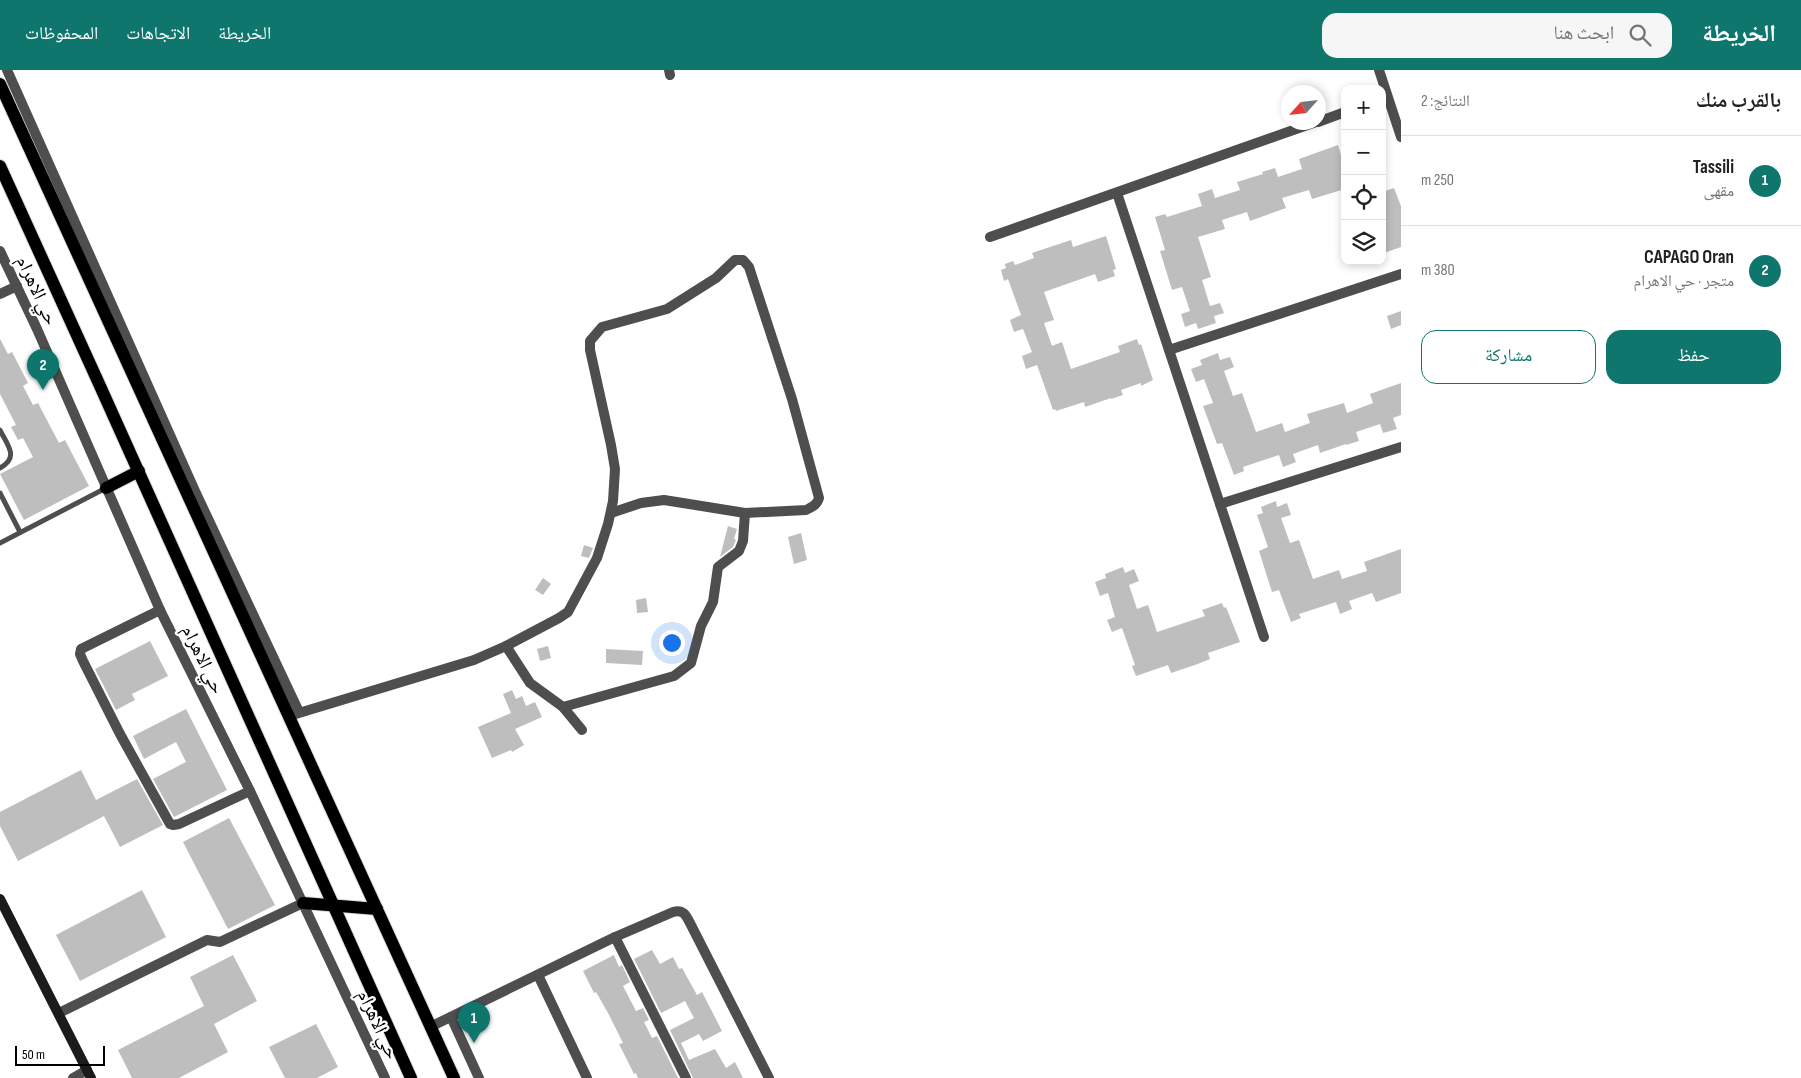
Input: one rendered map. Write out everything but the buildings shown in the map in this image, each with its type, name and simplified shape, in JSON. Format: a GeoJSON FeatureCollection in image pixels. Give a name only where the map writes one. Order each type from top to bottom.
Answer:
{"type":"FeatureCollection","features":[{"type":"Feature","properties":{"kind":"main road"},"geometry":{"type":"LineString","coordinates":[[0,84],[294,714],[377,909],[454,1078]]}},
{"type":"Feature","properties":{"kind":"main road"},"geometry":{"type":"LineString","coordinates":[[0,166],[411,1078]]}},
{"type":"Feature","properties":{"kind":"main road"},"geometry":{"type":"LineString","coordinates":[[106,488],[139,471]]}},
{"type":"Feature","properties":{"kind":"main road"},"geometry":{"type":"LineString","coordinates":[[304,903],[377,909]]}},
{"type":"Feature","properties":{"kind":"street"},"geometry":{"type":"LineString","coordinates":[[7,70],[294,714],[474,660],[506,646],[568,612],[597,558],[613,501],[615,469],[590,350],[590,341],[602,326],[667,309],[716,278],[731,263],[739,259],[745,261],[749,267],[794,406],[819,498],[815,505],[806,510],[745,513],[664,500],[641,503],[611,513]]}},
{"type":"Feature","properties":{"kind":"street"},"geometry":{"type":"LineString","coordinates":[[1379,70],[1382,85]]}},
{"type":"Feature","properties":{"kind":"street"},"geometry":{"type":"LineString","coordinates":[[1386,102],[1401,137]]}},
{"type":"Feature","properties":{"kind":"street"},"geometry":{"type":"LineString","coordinates":[[1326,119],[1341,113]]}},
{"type":"Feature","properties":{"kind":"street"},"geometry":{"type":"LineString","coordinates":[[990,238],[1294,130]]}},
{"type":"Feature","properties":{"kind":"street"},"geometry":{"type":"LineString","coordinates":[[1117,193],[1264,637]]}},
{"type":"Feature","properties":{"kind":"street","name":"حي الاهرام"},"geometry":{"type":"LineString","coordinates":[[0,251],[38,329],[160,610],[304,903],[385,1078]]}},
{"type":"Feature","properties":{"kind":"street"},"geometry":{"type":"LineString","coordinates":[[1169,350],[1401,274]]}},
{"type":"Feature","properties":{"kind":"street"},"geometry":{"type":"LineString","coordinates":[[0,294],[17,286]]}},
{"type":"Feature","properties":{"kind":"street"},"geometry":{"type":"LineString","coordinates":[[1220,504],[1401,447]]}},
{"type":"Feature","properties":{"kind":"street"},"geometry":{"type":"LineString","coordinates":[[563,707],[674,676],[691,663],[701,626],[713,602],[718,567],[736,554],[743,541],[745,513]]}},
{"type":"Feature","properties":{"kind":"street"},"geometry":{"type":"LineString","coordinates":[[160,610],[80,649],[83,661],[120,734],[170,824],[179,824],[250,791]]}},
{"type":"Feature","properties":{"kind":"street"},"geometry":{"type":"LineString","coordinates":[[506,646],[530,683],[563,707],[582,730]]}},
{"type":"Feature","properties":{"kind":"street"},"geometry":{"type":"LineString","coordinates":[[0,900],[89,1074],[73,1078]]}},
{"type":"Feature","properties":{"kind":"street"},"geometry":{"type":"LineString","coordinates":[[59,1014],[207,940],[220,942],[304,903]]}},
{"type":"Feature","properties":{"kind":"street"},"geometry":{"type":"LineString","coordinates":[[430,1027],[615,937],[673,912],[683,912],[769,1078]]}},
{"type":"Feature","properties":{"kind":"street"},"geometry":{"type":"LineString","coordinates":[[615,937],[686,1078]]}},
{"type":"Feature","properties":{"kind":"street"},"geometry":{"type":"LineString","coordinates":[[538,975],[587,1078]]}},
{"type":"Feature","properties":{"kind":"street"},"geometry":{"type":"LineString","coordinates":[[451,1017],[479,1078]]}},
{"type":"Feature","properties":{"kind":"lane"},"geometry":{"type":"LineString","coordinates":[[0,430],[11,452],[11,459],[0,468]]}},
{"type":"Feature","properties":{"kind":"lane"},"geometry":{"type":"LineString","coordinates":[[0,543],[106,488]]}},
{"type":"Feature","properties":{"kind":"lane"},"geometry":{"type":"LineString","coordinates":[[0,493],[20,532]]}},
{"type":"Feature","properties":{"kind":"place","name":"CAPAGO Oran"},"geometry":{"type":"Point","coordinates":[43,390]}},
{"type":"Feature","properties":{"kind":"place","name":"Tassili"},"geometry":{"type":"Point","coordinates":[474,1043]}}]}
